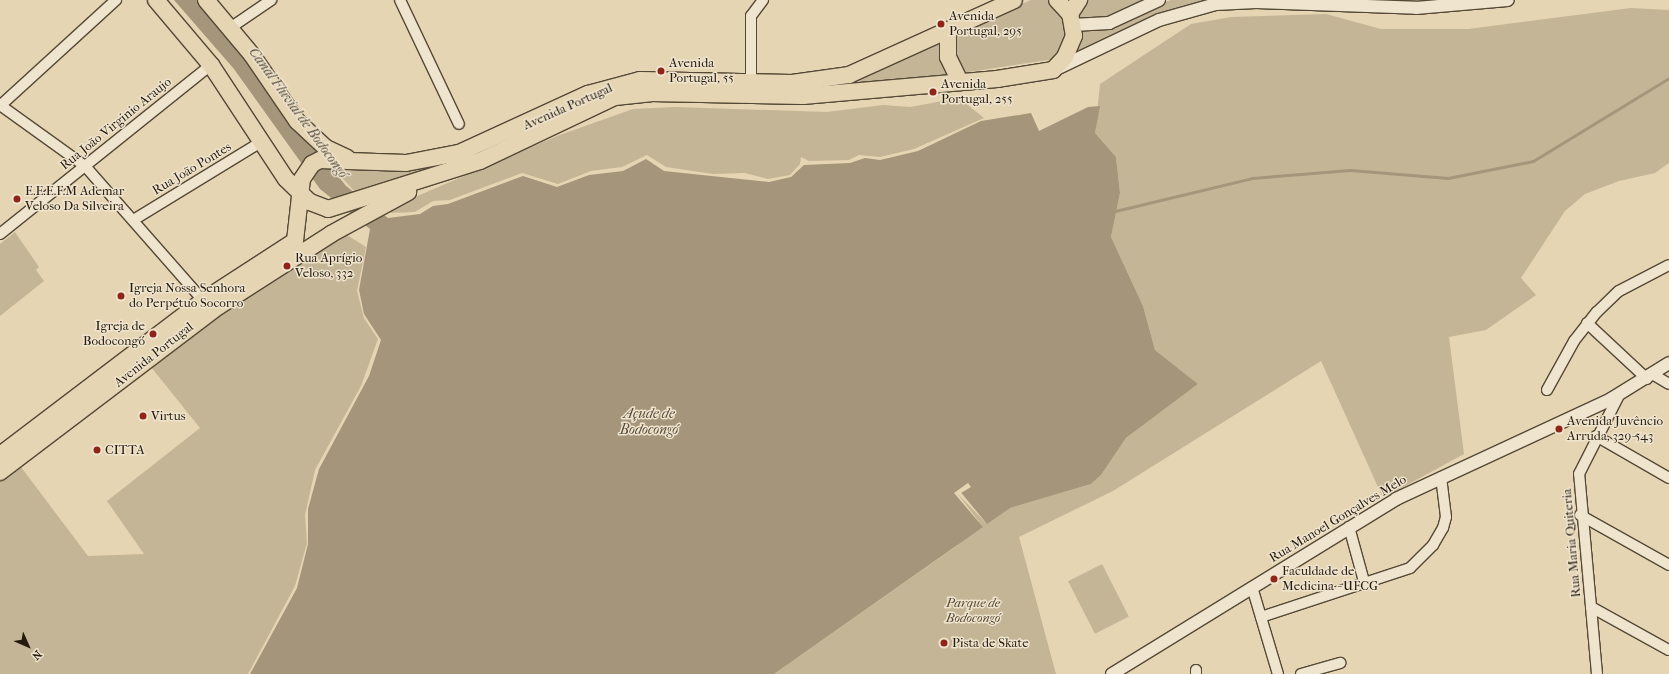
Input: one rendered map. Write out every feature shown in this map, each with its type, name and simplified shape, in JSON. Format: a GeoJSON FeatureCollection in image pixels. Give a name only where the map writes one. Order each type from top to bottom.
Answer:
{"type":"FeatureCollection","features":[{"type":"Feature","properties":{"kind":"main road"},"geometry":{"type":"LineString","coordinates":[[156,0],[210,65],[263,141],[304,192]]}},
{"type":"Feature","properties":{"kind":"main road"},"geometry":{"type":"LineString","coordinates":[[206,0],[230,28],[297,121],[326,148],[352,160]]}},
{"type":"Feature","properties":{"kind":"main road","name":"Avenida Portugal"},"geometry":{"type":"LineString","coordinates":[[0,455],[295,241],[304,192],[312,164],[329,159],[406,163],[459,153],[616,85],[640,80],[792,84],[849,75],[1014,0]]}},
{"type":"Feature","properties":{"kind":"main road"},"geometry":{"type":"LineString","coordinates":[[1057,0],[1072,19]]}},
{"type":"Feature","properties":{"kind":"main road"},"geometry":{"type":"LineString","coordinates":[[1053,70],[1071,47],[1072,19],[1079,0]]}},
{"type":"Feature","properties":{"kind":"main road"},"geometry":{"type":"LineString","coordinates":[[948,30],[948,57],[960,82]]}},
{"type":"Feature","properties":{"kind":"main road","name":"Avenida Portugal"},"geometry":{"type":"LineString","coordinates":[[304,192],[328,210],[374,202],[524,141],[595,104],[627,95],[795,96],[960,82],[1053,70]]}},
{"type":"Feature","properties":{"kind":"main road","name":"Avenida Portugal"},"geometry":{"type":"LineString","coordinates":[[0,472],[207,306],[331,234],[374,202]]}},
{"type":"Feature","properties":{"kind":"street"},"geometry":{"type":"LineString","coordinates":[[116,0],[0,105],[85,166],[135,219],[207,306]]}},
{"type":"Feature","properties":{"kind":"street"},"geometry":{"type":"LineString","coordinates":[[230,28],[271,0]]}},
{"type":"Feature","properties":{"kind":"street"},"geometry":{"type":"LineString","coordinates":[[400,0],[459,124]]}},
{"type":"Feature","properties":{"kind":"street"},"geometry":{"type":"LineString","coordinates":[[751,82],[751,16],[763,0]]}},
{"type":"Feature","properties":{"kind":"street"},"geometry":{"type":"LineString","coordinates":[[1072,19],[1109,23],[1159,0]]}},
{"type":"Feature","properties":{"kind":"street"},"geometry":{"type":"LineString","coordinates":[[1053,70],[1159,20],[1216,4],[1256,2],[1416,8],[1508,0]]}},
{"type":"Feature","properties":{"kind":"street","name":"Rua João Virginio Araujo"},"geometry":{"type":"LineString","coordinates":[[0,234],[210,65]]}},
{"type":"Feature","properties":{"kind":"street","name":"Rua João Pontes"},"geometry":{"type":"LineString","coordinates":[[135,219],[263,141]]}},
{"type":"Feature","properties":{"kind":"street"},"geometry":{"type":"LineString","coordinates":[[1547,390],[1587,323],[1619,291],[1669,265]]}},
{"type":"Feature","properties":{"kind":"street"},"geometry":{"type":"LineString","coordinates":[[1587,323],[1650,377],[1669,384]]}},
{"type":"Feature","properties":{"kind":"street","name":"Rua Manoel Gonçalves Melo"},"geometry":{"type":"LineString","coordinates":[[1112,674],[1349,527],[1441,477],[1619,395],[1650,377],[1669,363]]}},
{"type":"Feature","properties":{"kind":"street","name":"Rua Maria Quiteria"},"geometry":{"type":"LineString","coordinates":[[1597,674],[1580,515],[1579,474],[1596,436],[1619,395]]}},
{"type":"Feature","properties":{"kind":"street"},"geometry":{"type":"LineString","coordinates":[[1596,436],[1669,478]]}},
{"type":"Feature","properties":{"kind":"street"},"geometry":{"type":"LineString","coordinates":[[1261,617],[1365,585],[1410,568],[1433,545],[1446,517],[1441,477]]}},
{"type":"Feature","properties":{"kind":"street"},"geometry":{"type":"LineString","coordinates":[[1580,515],[1669,565]]}},
{"type":"Feature","properties":{"kind":"street"},"geometry":{"type":"LineString","coordinates":[[1349,527],[1365,585]]}},
{"type":"Feature","properties":{"kind":"street"},"geometry":{"type":"LineString","coordinates":[[1252,587],[1278,674]]}},
{"type":"Feature","properties":{"kind":"street"},"geometry":{"type":"LineString","coordinates":[[1591,607],[1669,650]]}},
{"type":"Feature","properties":{"kind":"street"},"geometry":{"type":"LineString","coordinates":[[1301,674],[1340,663]]}},
{"type":"Feature","properties":{"kind":"green space"},"geometry":{"type":"Polygon","coordinates":[[[1031,0],[1047,0],[1060,7],[1070,33],[1055,59],[962,73],[951,41],[957,32],[1031,0]]]}},
{"type":"Feature","properties":{"kind":"green space"},"geometry":{"type":"Polygon","coordinates":[[[1084,0],[1152,0],[1108,20],[1077,22],[1079,5],[1084,0]]]}},
{"type":"Feature","properties":{"kind":"green space"},"geometry":{"type":"Polygon","coordinates":[[[1171,0],[1217,0],[1162,14],[1073,56],[1080,29],[1171,0]]]}},
{"type":"Feature","properties":{"kind":"green space","name":"Parque de Bodocongó"},"geometry":{"type":"Polygon","coordinates":[[[1631,8],[1669,10],[1669,163],[1655,173],[1619,181],[1585,194],[1565,211],[1521,278],[1536,295],[1486,330],[1449,337],[1464,454],[1383,498],[1321,361],[1113,491],[1019,537],[1056,674],[774,674],[958,545],[954,493],[960,488],[1010,508],[1091,484],[1101,475],[1126,438],[1198,384],[1155,350],[1143,306],[1111,237],[1120,193],[1116,157],[1095,133],[1100,84],[1191,24],[1231,17],[1326,14],[1381,29],[1468,29],[1631,8]]]}},
{"type":"Feature","properties":{"kind":"green space"},"geometry":{"type":"Polygon","coordinates":[[[944,37],[955,79],[885,87],[636,92],[501,150],[359,196],[329,164],[399,168],[621,87],[793,88],[944,37]]]}},
{"type":"Feature","properties":{"kind":"green space"},"geometry":{"type":"Polygon","coordinates":[[[959,98],[984,118],[914,149],[880,157],[859,155],[849,160],[809,161],[801,157],[800,164],[790,175],[768,179],[745,173],[713,174],[666,167],[647,155],[622,167],[591,171],[558,184],[522,173],[450,200],[433,201],[415,212],[391,213],[387,209],[557,136],[633,109],[675,107],[827,112],[883,105],[910,107],[959,98]]]}},
{"type":"Feature","properties":{"kind":"green space"},"geometry":{"type":"Polygon","coordinates":[[[15,232],[39,267],[36,270],[44,281],[0,316],[0,244],[15,232]]]}},
{"type":"Feature","properties":{"kind":"green space"},"geometry":{"type":"Polygon","coordinates":[[[347,235],[366,247],[357,291],[364,318],[378,339],[361,386],[315,470],[305,515],[307,543],[295,586],[248,674],[0,674],[0,478],[18,463],[88,556],[144,554],[107,501],[200,428],[151,367],[205,322],[333,240],[347,235]]]}},
{"type":"Feature","properties":{"kind":"green space"},"geometry":{"type":"Polygon","coordinates":[[[1102,564],[1129,617],[1095,634],[1068,581],[1102,564]]]}},
{"type":"Feature","properties":{"kind":"water","name":"Açude de Bodocongó"},"geometry":{"type":"Polygon","coordinates":[[[174,0],[200,0],[346,186],[388,218],[420,214],[433,206],[448,204],[523,176],[557,187],[589,175],[623,171],[646,159],[664,171],[769,182],[791,177],[804,165],[850,163],[865,158],[880,160],[918,151],[981,121],[1031,113],[1039,131],[1088,107],[1100,106],[1095,133],[1116,157],[1120,193],[1111,237],[1143,306],[1155,350],[1198,384],[1126,438],[1101,475],[1091,484],[1010,508],[987,524],[961,492],[968,483],[955,493],[983,527],[774,674],[250,674],[297,588],[308,544],[308,509],[319,469],[369,376],[381,340],[364,314],[359,290],[370,229],[320,189],[234,69],[174,0]]]}},
{"type":"Feature","properties":{"kind":"pier"},"geometry":{"type":"Polygon","coordinates":[[[968,483],[971,487],[961,493],[987,524],[957,493],[983,527],[954,493],[968,483]]]}},
{"type":"Feature","properties":{"kind":"waterway"},"geometry":{"type":"LineString","coordinates":[[1115,211],[1252,178],[1350,170],[1448,178],[1533,161],[1669,78]]}},
{"type":"Feature","properties":{"kind":"place","name":"Avenida Portugal, 295"},"geometry":{"type":"Point","coordinates":[941,24]}},
{"type":"Feature","properties":{"kind":"place","name":"Avenida Portugal, 55"},"geometry":{"type":"Point","coordinates":[661,71]}},
{"type":"Feature","properties":{"kind":"place","name":"Avenida Portugal, 255"},"geometry":{"type":"Point","coordinates":[933,92]}},
{"type":"Feature","properties":{"kind":"place","name":"E.E.E.F.M Ademar Veloso Da Silveira"},"geometry":{"type":"Point","coordinates":[17,199]}},
{"type":"Feature","properties":{"kind":"place","name":"Rua Aprígio Veloso, 332"},"geometry":{"type":"Point","coordinates":[287,266]}},
{"type":"Feature","properties":{"kind":"place","name":"Igreja Nossa Senhora do Perpétuo Socorro"},"geometry":{"type":"Point","coordinates":[121,296]}},
{"type":"Feature","properties":{"kind":"place","name":"Igreja de Bodocongó"},"geometry":{"type":"Point","coordinates":[153,334]}},
{"type":"Feature","properties":{"kind":"place","name":"Virtus"},"geometry":{"type":"Point","coordinates":[143,416]}},
{"type":"Feature","properties":{"kind":"place","name":"Avenida Juvêncio Arruda, 329-543"},"geometry":{"type":"Point","coordinates":[1559,429]}},
{"type":"Feature","properties":{"kind":"place","name":"CITTA"},"geometry":{"type":"Point","coordinates":[97,450]}},
{"type":"Feature","properties":{"kind":"place","name":"Faculdade de Medicina - UFCG"},"geometry":{"type":"Point","coordinates":[1274,579]}},
{"type":"Feature","properties":{"kind":"place","name":"Pista de Skate"},"geometry":{"type":"Point","coordinates":[944,643]}},
{"type":"Feature","properties":{"kind":"water label","name":"Canal Fluvial de Bodocongó"},"geometry":{"type":"Point","coordinates":[298,113]}}]}
